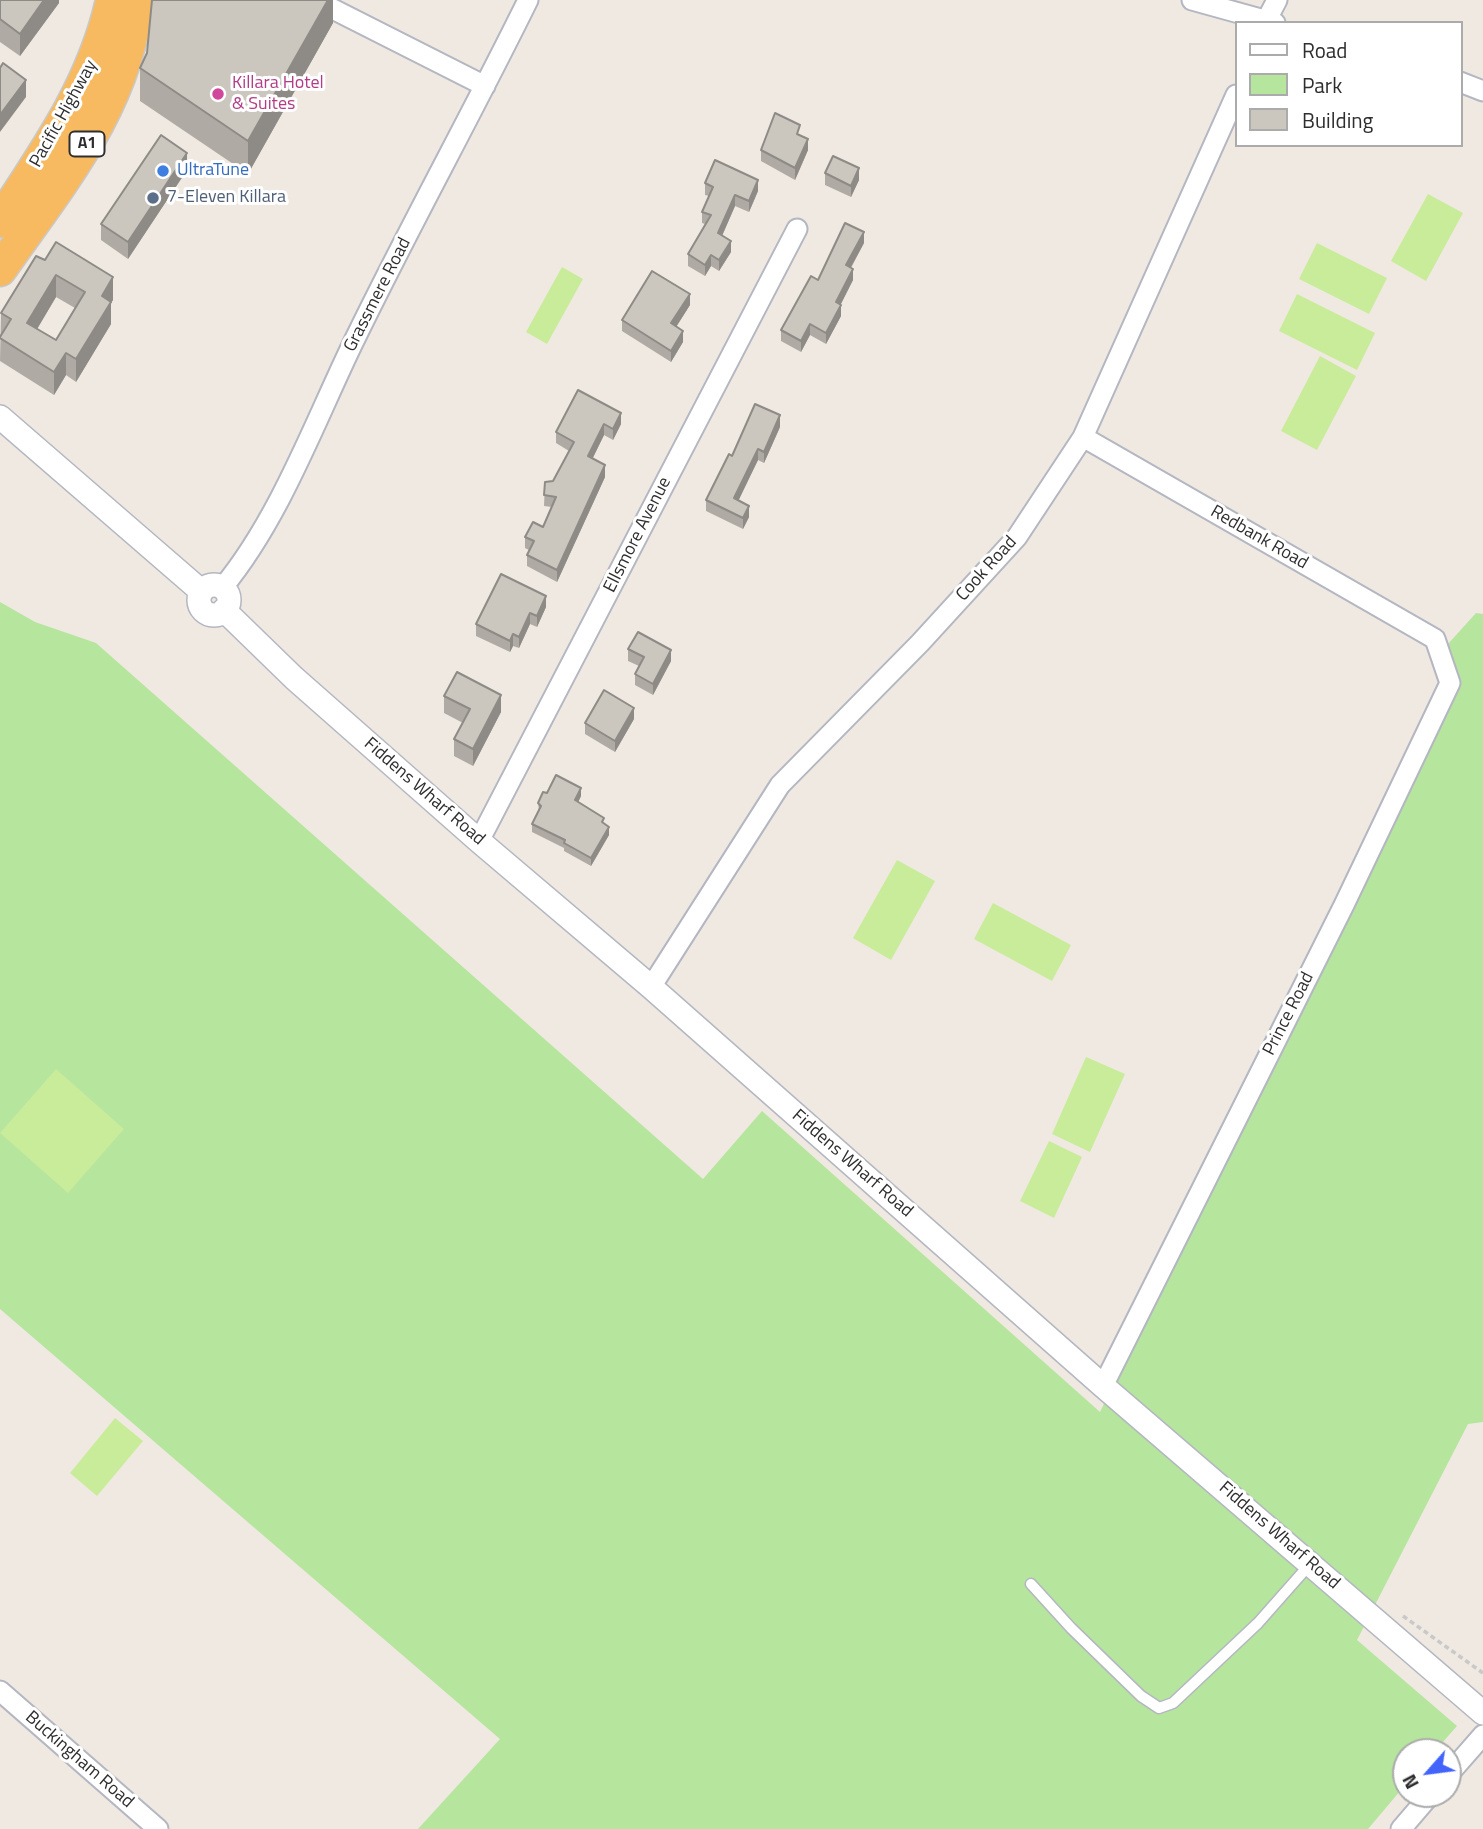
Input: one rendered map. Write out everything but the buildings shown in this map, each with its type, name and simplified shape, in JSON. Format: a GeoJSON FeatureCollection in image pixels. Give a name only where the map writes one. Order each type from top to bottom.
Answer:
{"type":"FeatureCollection","features":[{"type":"Feature","properties":{"kind":"highway","name":"Pacific Highway"},"geometry":{"type":"LineString","coordinates":[[0,220],[56,135],[79,92],[97,54],[112,0]]}},
{"type":"Feature","properties":{"kind":"highway","name":"Pacific Highway"},"geometry":{"type":"LineString","coordinates":[[0,270],[82,155],[106,109],[127,61],[137,0]]}},
{"type":"Feature","properties":{"kind":"street"},"geometry":{"type":"LineString","coordinates":[[315,0],[485,86]]}},
{"type":"Feature","properties":{"kind":"street","name":"Grassmere Road"},"geometry":{"type":"LineString","coordinates":[[212,589],[242,562],[290,476],[353,342],[528,0]]}},
{"type":"Feature","properties":{"kind":"street"},"geometry":{"type":"LineString","coordinates":[[1192,0],[1266,21]]}},
{"type":"Feature","properties":{"kind":"street"},"geometry":{"type":"LineString","coordinates":[[1269,21],[1277,0]]}},
{"type":"Feature","properties":{"kind":"street"},"geometry":{"type":"LineString","coordinates":[[1462,83],[1483,91]]}},
{"type":"Feature","properties":{"kind":"street","name":"Cook Road"},"geometry":{"type":"LineString","coordinates":[[651,987],[780,785],[920,643],[1017,537],[1083,437],[1234,99]]}},
{"type":"Feature","properties":{"kind":"street","name":"Ellsmore Avenue"},"geometry":{"type":"LineString","coordinates":[[479,841],[797,229]]}},
{"type":"Feature","properties":{"kind":"street"},"geometry":{"type":"LineString","coordinates":[[0,417],[212,589]]}},
{"type":"Feature","properties":{"kind":"street","name":"Redbank Road"},"geometry":{"type":"LineString","coordinates":[[1083,437],[1435,639]]}},
{"type":"Feature","properties":{"kind":"street","name":"Fiddens Wharf Road"},"geometry":{"type":"LineString","coordinates":[[212,589],[229,598],[225,610],[295,678],[479,841],[651,987],[1103,1386],[1312,1563],[1483,1714]]}},
{"type":"Feature","properties":{"kind":"street","name":"Prince Road"},"geometry":{"type":"LineString","coordinates":[[1103,1386],[1344,905],[1450,683],[1435,639]]}},
{"type":"Feature","properties":{"kind":"street","name":"Buckingham Road"},"geometry":{"type":"LineString","coordinates":[[1,1694],[158,1829]]}},
{"type":"Feature","properties":{"kind":"street"},"geometry":{"type":"LineString","coordinates":[[1483,1714],[1483,1727]]}},
{"type":"Feature","properties":{"kind":"street"},"geometry":{"type":"LineString","coordinates":[[1462,1759],[1483,1735]]}},
{"type":"Feature","properties":{"kind":"street"},"geometry":{"type":"LineString","coordinates":[[1401,1829],[1419,1808]]}},
{"type":"Feature","properties":{"kind":"lane"},"geometry":{"type":"LineString","coordinates":[[1031,1584],[1071,1629],[1141,1696],[1159,1708],[1173,1703],[1258,1623],[1312,1563]]}},
{"type":"Feature","properties":{"kind":"green space"},"geometry":{"type":"Polygon","coordinates":[[[1428,194],[1463,213],[1426,281],[1391,261],[1428,194]]]}},
{"type":"Feature","properties":{"kind":"green space"},"geometry":{"type":"Polygon","coordinates":[[[1317,243],[1387,278],[1369,314],[1299,279],[1317,243]]]}},
{"type":"Feature","properties":{"kind":"green space"},"geometry":{"type":"Polygon","coordinates":[[[562,267],[583,279],[547,344],[526,332],[562,267]]]}},
{"type":"Feature","properties":{"kind":"green space"},"geometry":{"type":"Polygon","coordinates":[[[1297,294],[1375,333],[1357,370],[1279,331],[1297,294]]]}},
{"type":"Feature","properties":{"kind":"green space"},"geometry":{"type":"Polygon","coordinates":[[[1320,356],[1356,376],[1317,450],[1281,431],[1320,356]]]}},
{"type":"Feature","properties":{"kind":"green space"},"geometry":{"type":"Polygon","coordinates":[[[0,602],[35,622],[96,643],[703,1179],[762,1111],[1100,1412],[1410,773],[1422,765],[1440,730],[1432,721],[1453,693],[1457,678],[1448,644],[1476,613],[1483,614],[1483,1422],[1468,1424],[1357,1640],[1457,1726],[1446,1738],[1392,1738],[1392,1801],[1368,1829],[418,1829],[500,1739],[0,1309],[0,602]]]}},
{"type":"Feature","properties":{"kind":"green space"},"geometry":{"type":"Polygon","coordinates":[[[897,860],[935,881],[891,960],[853,938],[897,860]]]}},
{"type":"Feature","properties":{"kind":"green space"},"geometry":{"type":"Polygon","coordinates":[[[993,903],[1071,945],[1052,981],[974,939],[993,903]]]}},
{"type":"Feature","properties":{"kind":"green space"},"geometry":{"type":"Polygon","coordinates":[[[1086,1057],[1125,1074],[1090,1152],[1052,1134],[1086,1057]]]}},
{"type":"Feature","properties":{"kind":"green space"},"geometry":{"type":"Polygon","coordinates":[[[56,1069],[124,1129],[68,1193],[0,1133],[56,1069]]]}},
{"type":"Feature","properties":{"kind":"green space"},"geometry":{"type":"Polygon","coordinates":[[[1049,1141],[1082,1157],[1054,1218],[1020,1201],[1049,1141]]]}},
{"type":"Feature","properties":{"kind":"green space"},"geometry":{"type":"Polygon","coordinates":[[[115,1418],[143,1441],[97,1496],[70,1473],[115,1418]]]}},
{"type":"Feature","properties":{"kind":"place","name":"Killara Hotel & Suites"},"geometry":{"type":"Point","coordinates":[218,94]}},
{"type":"Feature","properties":{"kind":"place","name":"UltraTune"},"geometry":{"type":"Point","coordinates":[163,171]}},
{"type":"Feature","properties":{"kind":"place","name":"7-Eleven Killara"},"geometry":{"type":"Point","coordinates":[153,198]}}]}
